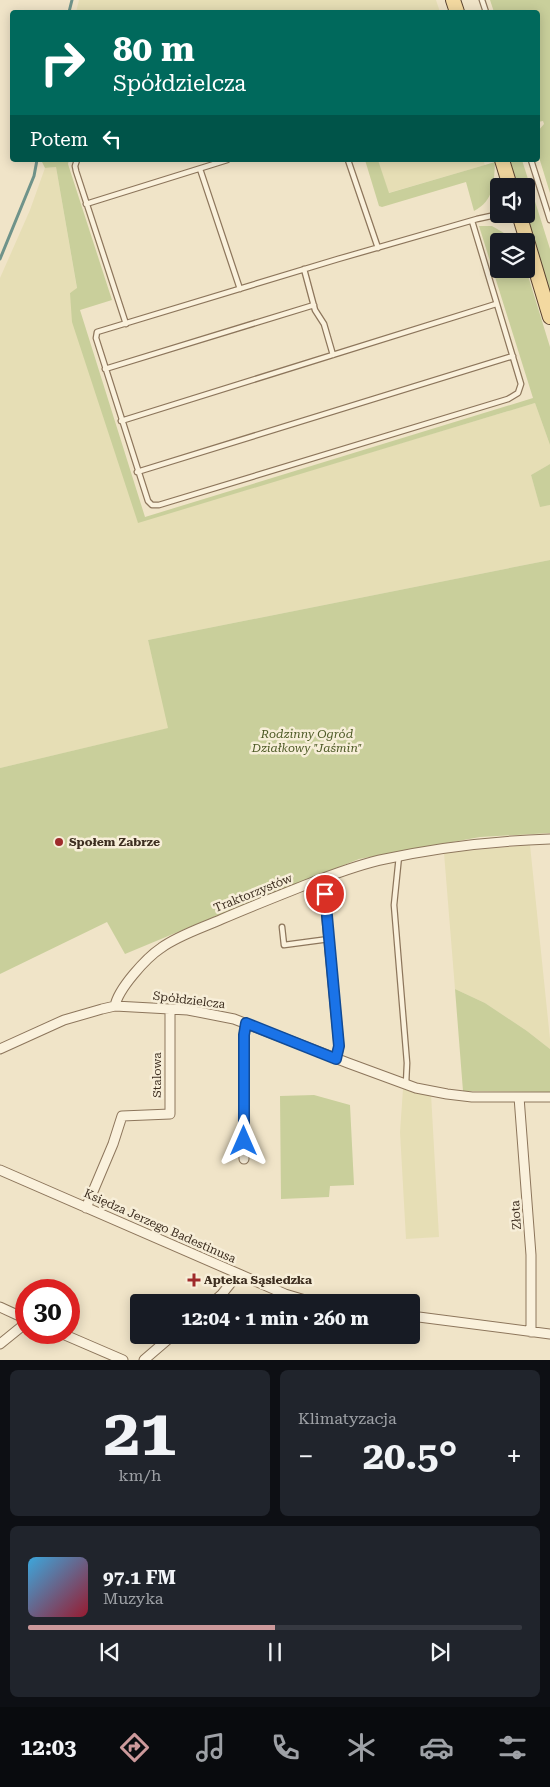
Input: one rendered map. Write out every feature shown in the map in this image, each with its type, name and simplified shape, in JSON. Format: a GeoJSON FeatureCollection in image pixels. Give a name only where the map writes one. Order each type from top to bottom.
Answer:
{"type":"FeatureCollection","features":[{"type":"Feature","properties":{"kind":"main road"},"geometry":{"type":"LineString","coordinates":[[503,162],[508,178]]}},
{"type":"Feature","properties":{"kind":"main road"},"geometry":{"type":"LineString","coordinates":[[522,223],[550,317]]}},
{"type":"Feature","properties":{"kind":"street","name":"Traktorzystów"},"geometry":{"type":"LineString","coordinates":[[115,1006],[121,991],[146,961],[166,944],[323,878],[357,866],[399,856],[469,844],[550,839]]}},
{"type":"Feature","properties":{"kind":"street"},"geometry":{"type":"LineString","coordinates":[[323,878],[339,1046],[336,1059]]}},
{"type":"Feature","properties":{"kind":"street","name":"Spółdzielcza"},"geometry":{"type":"LineString","coordinates":[[0,1049],[76,1016],[115,1006],[170,1009],[211,1014],[246,1023],[336,1059],[406,1084],[435,1092],[460,1096],[550,1097]]}},
{"type":"Feature","properties":{"kind":"street","name":"Stalowa"},"geometry":{"type":"LineString","coordinates":[[86,1208],[114,1144],[122,1116],[170,1114],[170,1009]]}},
{"type":"Feature","properties":{"kind":"street"},"geometry":{"type":"LineString","coordinates":[[244,1159],[244,1035],[246,1023]]}},
{"type":"Feature","properties":{"kind":"street","name":"Złota"},"geometry":{"type":"LineString","coordinates":[[519,1097],[531,1256],[531,1332]]}},
{"type":"Feature","properties":{"kind":"street","name":"Księdza Jerzego Badestinusa"},"geometry":{"type":"LineString","coordinates":[[0,1170],[285,1294]]}},
{"type":"Feature","properties":{"kind":"street"},"geometry":{"type":"LineString","coordinates":[[222,1294],[238,1274]]}},
{"type":"Feature","properties":{"kind":"street"},"geometry":{"type":"LineString","coordinates":[[0,1307],[15,1315]]}},
{"type":"Feature","properties":{"kind":"street"},"geometry":{"type":"LineString","coordinates":[[420,1317],[550,1334]]}},
{"type":"Feature","properties":{"kind":"street"},"geometry":{"type":"LineString","coordinates":[[0,1344],[15,1331]]}},
{"type":"Feature","properties":{"kind":"street"},"geometry":{"type":"LineString","coordinates":[[80,1341],[123,1360]]}},
{"type":"Feature","properties":{"kind":"street"},"geometry":{"type":"LineString","coordinates":[[144,1360],[163,1344]]}},
{"type":"Feature","properties":{"kind":"lane"},"geometry":{"type":"LineString","coordinates":[[76,162],[76,172],[126,324]]}},
{"type":"Feature","properties":{"kind":"lane"},"geometry":{"type":"LineString","coordinates":[[86,204],[222,162]]}},
{"type":"Feature","properties":{"kind":"lane"},"geometry":{"type":"LineString","coordinates":[[349,162],[378,248]]}},
{"type":"Feature","properties":{"kind":"lane"},"geometry":{"type":"LineString","coordinates":[[532,162],[550,220]]}},
{"type":"Feature","properties":{"kind":"lane"},"geometry":{"type":"LineString","coordinates":[[200,169],[240,289]]}},
{"type":"Feature","properties":{"kind":"lane"},"geometry":{"type":"LineString","coordinates":[[472,221],[521,384],[518,393],[508,399],[158,505],[152,505],[148,501],[105,369],[96,338],[97,332],[304,269],[472,221],[490,216]]}},
{"type":"Feature","properties":{"kind":"lane"},"geometry":{"type":"LineString","coordinates":[[304,269],[314,305],[324,324],[333,355]]}},
{"type":"Feature","properties":{"kind":"lane"},"geometry":{"type":"LineString","coordinates":[[121,421],[496,304]]}},
{"type":"Feature","properties":{"kind":"lane"},"geometry":{"type":"LineString","coordinates":[[105,369],[314,305]]}},
{"type":"Feature","properties":{"kind":"lane"},"geometry":{"type":"LineString","coordinates":[[137,472],[513,356]]}},
{"type":"Feature","properties":{"kind":"lane"},"geometry":{"type":"LineString","coordinates":[[399,856],[394,905],[407,1063],[406,1084]]}},
{"type":"Feature","properties":{"kind":"lane"},"geometry":{"type":"LineString","coordinates":[[282,927],[284,945],[329,938]]}},
{"type":"Feature","properties":{"kind":"shaded area"},"geometry":{"type":"Polygon","coordinates":[[[79,0],[436,0],[439,10],[76,10],[79,0]]]}},
{"type":"Feature","properties":{"kind":"shaded area"},"geometry":{"type":"Polygon","coordinates":[[[379,162],[484,162],[485,165],[388,193],[379,162]]]}},
{"type":"Feature","properties":{"kind":"shaded area"},"geometry":{"type":"Polygon","coordinates":[[[56,167],[77,289],[70,293],[138,522],[535,403],[550,445],[550,464],[531,475],[540,506],[550,505],[550,560],[148,640],[169,728],[0,768],[0,278],[30,210],[45,168],[56,167]]]}},
{"type":"Feature","properties":{"kind":"shaded area"},"geometry":{"type":"Polygon","coordinates":[[[530,845],[550,1049],[485,1003],[455,989],[444,853],[530,845]]]}},
{"type":"Feature","properties":{"kind":"shaded area"},"geometry":{"type":"Polygon","coordinates":[[[403,1089],[431,1094],[439,1237],[406,1239],[400,1132],[403,1089]]]}},
{"type":"Feature","properties":{"kind":"green space"},"geometry":{"type":"Polygon","coordinates":[[[490,0],[550,0],[550,193],[540,160],[540,129],[544,124],[543,121],[540,122],[540,10],[493,10],[490,0]]]}},
{"type":"Feature","properties":{"kind":"green space"},"geometry":{"type":"Polygon","coordinates":[[[42,162],[68,162],[112,300],[80,310],[145,517],[533,398],[495,278],[529,278],[550,347],[550,445],[535,403],[138,523],[72,322],[70,293],[77,288],[56,167],[45,168],[42,162]]]}},
{"type":"Feature","properties":{"kind":"green space"},"geometry":{"type":"Polygon","coordinates":[[[366,162],[379,162],[389,193],[495,162],[494,178],[490,178],[490,194],[486,202],[474,211],[466,182],[382,207],[379,206],[366,162]]]}},
{"type":"Feature","properties":{"kind":"green space"},"geometry":{"type":"Polygon","coordinates":[[[511,162],[523,162],[528,178],[515,178],[511,162]]]}},
{"type":"Feature","properties":{"kind":"green space"},"geometry":{"type":"Polygon","coordinates":[[[535,201],[550,249],[550,295],[535,244],[535,233],[532,233],[529,223],[535,223],[535,201]]]}},
{"type":"Feature","properties":{"kind":"green space"},"geometry":{"type":"Polygon","coordinates":[[[479,226],[492,226],[504,233],[490,233],[490,261],[479,226]]]}},
{"type":"Feature","properties":{"kind":"green space"},"geometry":{"type":"Polygon","coordinates":[[[550,464],[550,505],[540,507],[531,475],[550,464]]]}},
{"type":"Feature","properties":{"kind":"green space","name":"Rodzinny Ogród Działkowy \"Jaśmin\""},"geometry":{"type":"Polygon","coordinates":[[[550,560],[550,833],[480,837],[359,859],[125,954],[107,922],[0,974],[0,768],[168,728],[148,640],[550,560]]]}},
{"type":"Feature","properties":{"kind":"green space"},"geometry":{"type":"Polygon","coordinates":[[[455,989],[485,1003],[550,1049],[550,1092],[463,1091],[455,989]]]}},
{"type":"Feature","properties":{"kind":"green space"},"geometry":{"type":"Polygon","coordinates":[[[314,1095],[350,1105],[354,1185],[330,1186],[329,1197],[281,1199],[280,1096],[314,1095]]]}},
{"type":"Feature","properties":{"kind":"waterway"},"geometry":{"type":"LineString","coordinates":[[70,10],[72,0]]}},
{"type":"Feature","properties":{"kind":"waterway"},"geometry":{"type":"LineString","coordinates":[[0,259],[34,176],[37,162]]}},
{"type":"Feature","properties":{"kind":"place","name":"Społem Zabrze"},"geometry":{"type":"Point","coordinates":[59,842]}},
{"type":"Feature","properties":{"kind":"place","name":"Apteka Sąsiedzka"},"geometry":{"type":"Point","coordinates":[194,1280]}},
{"type":"Feature","properties":{"kind":"route"},"geometry":{"type":"LineString","coordinates":[[244,1141],[244,1029],[246,1023],[336,1059],[338,1055],[339,1046],[325,894]]}}]}
